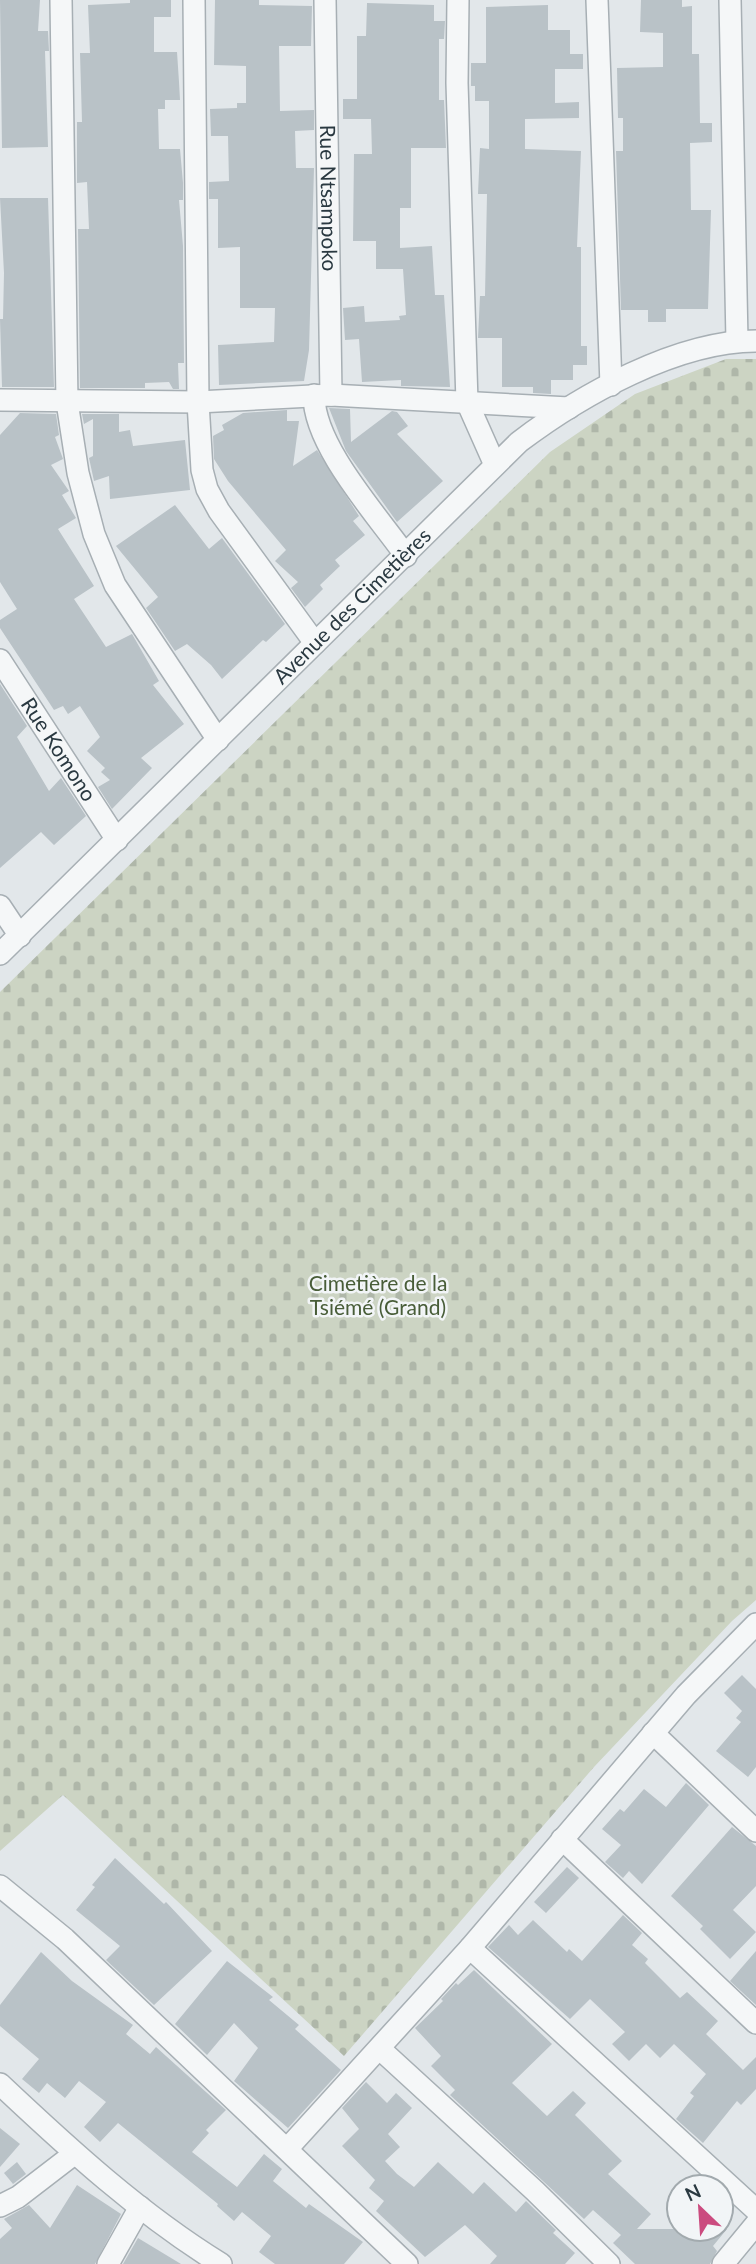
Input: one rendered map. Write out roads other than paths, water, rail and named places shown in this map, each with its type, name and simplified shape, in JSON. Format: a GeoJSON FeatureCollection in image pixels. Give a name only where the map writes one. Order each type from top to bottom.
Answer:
{"type":"FeatureCollection","features":[{"type":"Feature","properties":{"kind":"street"},"geometry":{"type":"LineString","coordinates":[[61,0],[67,402],[78,473],[91,522],[115,585],[218,740]]}},
{"type":"Feature","properties":{"kind":"street"},"geometry":{"type":"LineString","coordinates":[[194,0],[198,402],[202,470],[207,489],[219,511],[315,643]]}},
{"type":"Feature","properties":{"kind":"street","name":"Rue Ntsampoko"},"geometry":{"type":"LineString","coordinates":[[325,0],[322,395],[314,414],[328,446],[406,556]]}},
{"type":"Feature","properties":{"kind":"street"},"geometry":{"type":"LineString","coordinates":[[458,0],[457,83],[467,401],[495,465]]}},
{"type":"Feature","properties":{"kind":"street"},"geometry":{"type":"LineString","coordinates":[[597,0],[611,385]]}},
{"type":"Feature","properties":{"kind":"street"},"geometry":{"type":"LineString","coordinates":[[730,0],[746,341]]}},
{"type":"Feature","properties":{"kind":"street","name":"Avenue des Cimetières"},"geometry":{"type":"LineString","coordinates":[[0,954],[519,442],[569,408],[666,360],[746,341]]}},
{"type":"Feature","properties":{"kind":"street"},"geometry":{"type":"LineString","coordinates":[[0,400],[198,402],[322,395],[569,408]]}},
{"type":"Feature","properties":{"kind":"street","name":"Rue Komono"},"geometry":{"type":"LineString","coordinates":[[0,660],[117,840]]}},
{"type":"Feature","properties":{"kind":"street"},"geometry":{"type":"LineString","coordinates":[[0,906],[20,936]]}},
{"type":"Feature","properties":{"kind":"street"},"geometry":{"type":"LineString","coordinates":[[287,2149],[470,1948],[653,1733],[752,1635]]}},
{"type":"Feature","properties":{"kind":"street"},"geometry":{"type":"LineString","coordinates":[[653,1733],[756,1831]]}},
{"type":"Feature","properties":{"kind":"street"},"geometry":{"type":"LineString","coordinates":[[562,1839],[756,2023]]}},
{"type":"Feature","properties":{"kind":"street"},"geometry":{"type":"LineString","coordinates":[[0,1886],[65,1939],[407,2264]]}},
{"type":"Feature","properties":{"kind":"street"},"geometry":{"type":"LineString","coordinates":[[470,1948],[756,2210]]}},
{"type":"Feature","properties":{"kind":"street"},"geometry":{"type":"LineString","coordinates":[[380,2049],[535,2191],[609,2264]]}},
{"type":"Feature","properties":{"kind":"street"},"geometry":{"type":"LineString","coordinates":[[0,2084],[74,2154],[140,2207],[221,2264]]}},
{"type":"Feature","properties":{"kind":"street"},"geometry":{"type":"LineString","coordinates":[[0,2206],[18,2197],[74,2154]]}},
{"type":"Feature","properties":{"kind":"street"},"geometry":{"type":"LineString","coordinates":[[108,2264],[140,2207]]}},
{"type":"Feature","properties":{"kind":"street"},"geometry":{"type":"LineString","coordinates":[[723,2264],[756,2224]]}},
{"type":"Feature","properties":{"kind":"park label","name":"Cimetière de la Tsiémé (Grand)"},"geometry":{"type":"Point","coordinates":[378,1296]}}]}
